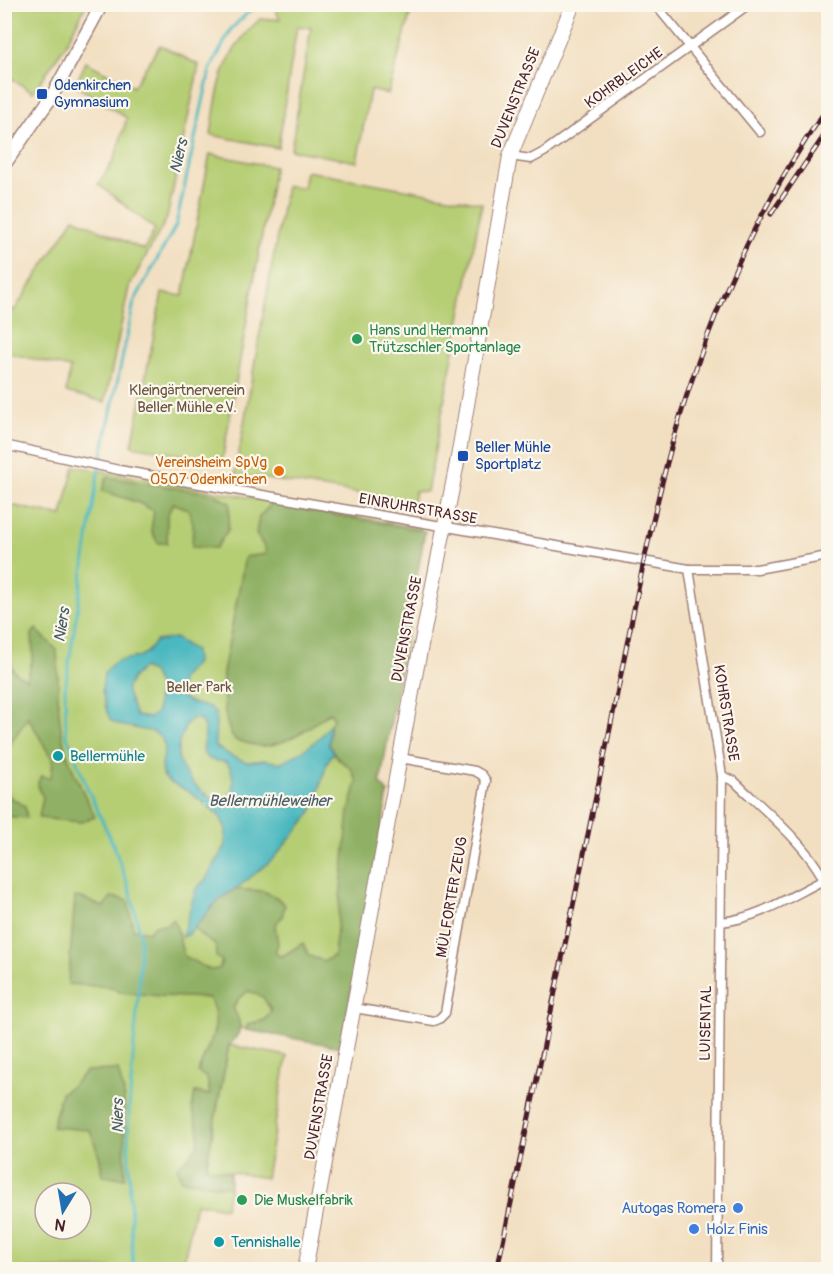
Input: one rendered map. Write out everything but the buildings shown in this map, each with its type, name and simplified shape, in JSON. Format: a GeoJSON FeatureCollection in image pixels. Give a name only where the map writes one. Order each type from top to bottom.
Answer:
{"type":"FeatureCollection","features":[{"type":"Feature","properties":{"kind":"main road","name":"DUVENSTRASSE"},"geometry":{"type":"LineString","coordinates":[[305,1269],[443,527],[457,463],[510,156],[573,4]]}},
{"type":"Feature","properties":{"kind":"street"},"geometry":{"type":"LineString","coordinates":[[4,165],[52,96],[102,4]]}},
{"type":"Feature","properties":{"kind":"street"},"geometry":{"type":"LineString","coordinates":[[655,4],[760,132]]}},
{"type":"Feature","properties":{"kind":"street","name":"KOHRBLEICHE"},"geometry":{"type":"LineString","coordinates":[[510,156],[531,159],[544,152],[749,4]]}},
{"type":"Feature","properties":{"kind":"street","name":"EINRUHRSTRASSE"},"geometry":{"type":"LineString","coordinates":[[4,446],[111,469],[689,569],[757,569],[828,556]]}},
{"type":"Feature","properties":{"kind":"street","name":"KOHRSTRASSE"},"geometry":{"type":"LineString","coordinates":[[689,569],[722,776],[734,782],[796,840],[827,879],[828,889]]}},
{"type":"Feature","properties":{"kind":"street","name":"MÜLFORTER ZEUG"},"geometry":{"type":"LineString","coordinates":[[354,1008],[434,1021],[446,1013],[486,781],[475,771],[400,758]]}},
{"type":"Feature","properties":{"kind":"street","name":"LUISENTAL"},"geometry":{"type":"LineString","coordinates":[[717,1269],[722,776]]}},
{"type":"Feature","properties":{"kind":"street"},"geometry":{"type":"LineString","coordinates":[[721,922],[756,915],[827,879]]}},
{"type":"Feature","properties":{"kind":"green space"},"geometry":{"type":"Polygon","coordinates":[[[4,5],[86,5],[65,46],[33,92],[5,75],[4,5]]]}},
{"type":"Feature","properties":{"kind":"green space"},"geometry":{"type":"Polygon","coordinates":[[[273,5],[413,5],[388,94],[370,90],[357,162],[291,150],[311,28],[297,26],[278,148],[211,135],[219,86],[229,59],[247,32],[260,19],[280,19],[273,5]]]}},
{"type":"Feature","properties":{"kind":"green space"},"geometry":{"type":"Polygon","coordinates":[[[160,45],[199,65],[167,218],[129,287],[105,402],[66,392],[70,368],[5,352],[5,305],[14,311],[74,218],[144,250],[155,229],[98,184],[114,160],[127,118],[75,85],[86,62],[133,87],[160,45]]]}},
{"type":"Feature","properties":{"kind":"green space","name":"Kleingärtnerverein Beller Mühle e.V."},"geometry":{"type":"Polygon","coordinates":[[[210,154],[274,167],[222,462],[132,446],[162,293],[183,296],[210,154]]]}},
{"type":"Feature","properties":{"kind":"green space","name":"Hans und Hermann Trützschler Sportanlage"},"geometry":{"type":"Polygon","coordinates":[[[306,171],[482,203],[427,492],[415,491],[413,502],[235,474],[286,186],[303,188],[306,171]]]}},
{"type":"Feature","properties":{"kind":"green space","name":"Beller Park"},"geometry":{"type":"Polygon","coordinates":[[[74,466],[421,528],[338,1045],[229,1026],[200,1183],[230,1187],[225,1208],[196,1203],[182,1269],[5,1269],[5,504],[62,516],[74,466]]]}},
{"type":"Feature","properties":{"kind":"green space"},"geometry":{"type":"Polygon","coordinates":[[[107,477],[214,494],[230,503],[228,530],[216,548],[192,547],[193,523],[188,509],[173,503],[167,516],[167,543],[158,543],[151,530],[154,511],[137,502],[102,491],[107,477]]]}},
{"type":"Feature","properties":{"kind":"green space"},"geometry":{"type":"Polygon","coordinates":[[[271,504],[425,531],[380,783],[388,793],[341,1047],[246,1030],[248,1024],[265,1020],[271,1010],[263,997],[249,991],[239,998],[233,1008],[240,1028],[237,1036],[229,1045],[206,1167],[230,1172],[230,1187],[181,1180],[177,1167],[198,1145],[199,1132],[192,1108],[195,1092],[210,1095],[207,1078],[198,1072],[215,1027],[215,1018],[209,998],[160,996],[120,992],[111,987],[68,984],[75,897],[103,907],[111,897],[128,900],[133,929],[148,932],[155,925],[166,925],[173,919],[184,956],[210,970],[219,969],[222,961],[216,957],[216,946],[197,932],[194,925],[218,900],[234,889],[263,891],[276,897],[285,905],[282,917],[275,925],[278,944],[275,952],[281,957],[303,943],[309,956],[324,961],[334,956],[349,812],[357,781],[350,767],[339,760],[329,746],[330,724],[334,718],[330,712],[290,738],[272,745],[260,746],[235,740],[228,727],[224,708],[223,673],[245,557],[266,554],[256,534],[259,517],[271,504]]]}},
{"type":"Feature","properties":{"kind":"green space"},"geometry":{"type":"Polygon","coordinates":[[[5,624],[8,627],[12,668],[27,680],[33,656],[32,634],[36,629],[57,650],[59,713],[64,745],[95,817],[81,822],[39,818],[43,796],[39,791],[38,782],[42,776],[51,777],[53,761],[28,717],[12,741],[5,760],[5,624]]]}},
{"type":"Feature","properties":{"kind":"green space"},"geometry":{"type":"Polygon","coordinates":[[[4,789],[10,797],[25,806],[27,818],[5,816],[4,789]]]}},
{"type":"Feature","properties":{"kind":"green space"},"geometry":{"type":"Polygon","coordinates":[[[229,1045],[287,1056],[266,1178],[206,1168],[229,1045]]]}},
{"type":"Feature","properties":{"kind":"green space"},"geometry":{"type":"Polygon","coordinates":[[[118,1070],[124,1093],[125,1178],[102,1176],[100,1159],[90,1130],[52,1127],[61,1093],[72,1086],[86,1071],[118,1070]]]}},
{"type":"Feature","properties":{"kind":"water","name":"Bellermühleweiher"},"geometry":{"type":"Polygon","coordinates":[[[175,638],[195,651],[196,663],[181,681],[182,698],[194,704],[210,707],[216,714],[215,746],[247,762],[265,760],[279,763],[314,742],[330,724],[329,746],[334,752],[328,760],[314,807],[308,817],[273,859],[218,900],[188,935],[182,937],[196,889],[206,879],[225,847],[226,829],[219,815],[191,793],[168,781],[162,774],[165,748],[162,739],[154,732],[111,721],[102,690],[104,674],[110,666],[117,661],[139,657],[147,652],[156,641],[175,638]],[[142,668],[132,678],[126,690],[136,716],[150,718],[157,712],[158,685],[152,672],[142,668]],[[194,718],[187,724],[178,746],[180,762],[189,778],[202,792],[225,803],[232,798],[231,771],[227,763],[210,759],[205,755],[203,752],[204,727],[200,720],[194,718]]]}},
{"type":"Feature","properties":{"kind":"waterway","name":"Niers"},"geometry":{"type":"LineString","coordinates":[[133,1270],[128,1143],[139,986],[140,935],[131,894],[113,844],[66,734],[65,689],[98,474],[134,302],[176,225],[210,70],[231,29],[257,4]]}},
{"type":"Feature","properties":{"kind":"railway"},"geometry":{"type":"LineString","coordinates":[[497,1270],[645,558],[672,444],[701,355],[736,268],[778,185],[828,107]]}},
{"type":"Feature","properties":{"kind":"railway"},"geometry":{"type":"LineString","coordinates":[[771,214],[828,130]]}},
{"type":"Feature","properties":{"kind":"place","name":"Odenkirchen Gymnasium"},"geometry":{"type":"Point","coordinates":[42,94]}},
{"type":"Feature","properties":{"kind":"place","name":"Hans und Hermann Trützschler Sportanlage"},"geometry":{"type":"Point","coordinates":[357,339]}},
{"type":"Feature","properties":{"kind":"place","name":"Beller Mühle Sportplatz"},"geometry":{"type":"Point","coordinates":[463,456]}},
{"type":"Feature","properties":{"kind":"place","name":"Vereinsheim SpVg 0507 Odenkirchen"},"geometry":{"type":"Point","coordinates":[279,471]}},
{"type":"Feature","properties":{"kind":"place","name":"Bellermühle"},"geometry":{"type":"Point","coordinates":[58,756]}},
{"type":"Feature","properties":{"kind":"place","name":"Die Muskelfabrik"},"geometry":{"type":"Point","coordinates":[242,1200]}},
{"type":"Feature","properties":{"kind":"place","name":"Autogas Romera"},"geometry":{"type":"Point","coordinates":[738,1208]}},
{"type":"Feature","properties":{"kind":"place","name":"Holz Finis"},"geometry":{"type":"Point","coordinates":[694,1229]}},
{"type":"Feature","properties":{"kind":"place","name":"Tennishalle"},"geometry":{"type":"Point","coordinates":[219,1242]}}]}
